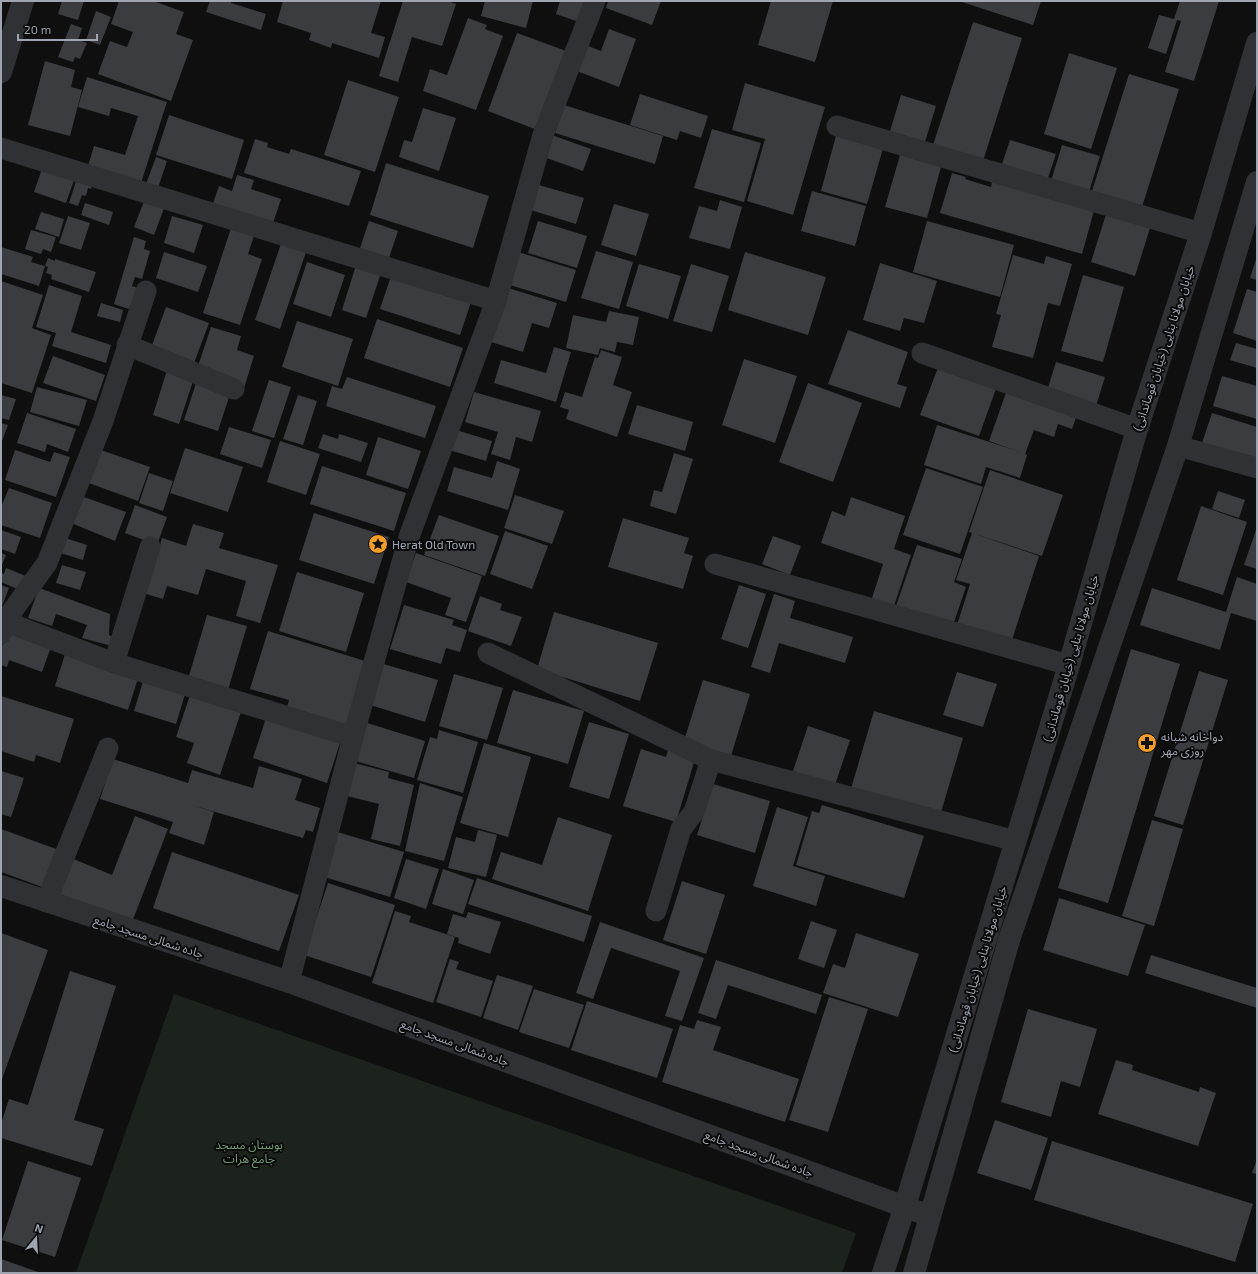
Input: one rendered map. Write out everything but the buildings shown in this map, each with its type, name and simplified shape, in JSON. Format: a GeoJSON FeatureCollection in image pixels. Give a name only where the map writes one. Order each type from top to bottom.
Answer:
{"type":"FeatureCollection","features":[{"type":"Feature","properties":{"kind":"street"},"geometry":{"type":"LineString","coordinates":[[1,72],[23,1]]}},
{"type":"Feature","properties":{"kind":"street"},"geometry":{"type":"LineString","coordinates":[[289,982],[353,737],[409,537],[496,301],[543,135],[595,1]]}},
{"type":"Feature","properties":{"kind":"street","name":"خیابان مولانا بنایی (خیابان قوماندانی)"},"geometry":{"type":"LineString","coordinates":[[883,1273],[905,1206],[1069,665],[1137,428],[1201,233],[1257,44]]}},
{"type":"Feature","properties":{"kind":"street"},"geometry":{"type":"LineString","coordinates":[[837,126],[1201,233]]}},
{"type":"Feature","properties":{"kind":"street"},"geometry":{"type":"LineString","coordinates":[[1,148],[496,301]]}},
{"type":"Feature","properties":{"kind":"street","name":"خیابان مولانا بنایی (خیابان قوماندانی)"},"geometry":{"type":"LineString","coordinates":[[914,1273],[1009,940],[1178,446],[1257,182]]}},
{"type":"Feature","properties":{"kind":"street"},"geometry":{"type":"LineString","coordinates":[[146,291],[103,421],[47,563],[2,625],[114,663],[353,737]]}},
{"type":"Feature","properties":{"kind":"street"},"geometry":{"type":"LineString","coordinates":[[128,345],[234,389]]}},
{"type":"Feature","properties":{"kind":"street"},"geometry":{"type":"LineString","coordinates":[[922,353],[1137,428]]}},
{"type":"Feature","properties":{"kind":"street"},"geometry":{"type":"LineString","coordinates":[[1178,446],[1257,468]]}},
{"type":"Feature","properties":{"kind":"street"},"geometry":{"type":"LineString","coordinates":[[114,663],[150,547]]}},
{"type":"Feature","properties":{"kind":"street"},"geometry":{"type":"LineString","coordinates":[[715,564],[1069,665]]}},
{"type":"Feature","properties":{"kind":"street"},"geometry":{"type":"LineString","coordinates":[[488,653],[711,760],[1016,841]]}},
{"type":"Feature","properties":{"kind":"street"},"geometry":{"type":"LineString","coordinates":[[46,902],[108,748]]}},
{"type":"Feature","properties":{"kind":"street"},"geometry":{"type":"LineString","coordinates":[[656,911],[681,829],[694,812],[711,760]]}},
{"type":"Feature","properties":{"kind":"street","name":"جاده شمالی مسجد جامع"},"geometry":{"type":"LineString","coordinates":[[1,886],[289,982],[905,1206],[930,1217]]}},
{"type":"Feature","properties":{"kind":"green space","name":"بوستان مسجد جامع هرات"},"geometry":{"type":"Polygon","coordinates":[[[174,994],[856,1233],[842,1273],[76,1273],[174,994]]]}},
{"type":"Feature","properties":{"kind":"place","name":"Herat Old Town"},"geometry":{"type":"Point","coordinates":[378,544]}},
{"type":"Feature","properties":{"kind":"place","name":"دواخانه شبانه روزی مهر"},"geometry":{"type":"Point","coordinates":[1147,743]}}]}
